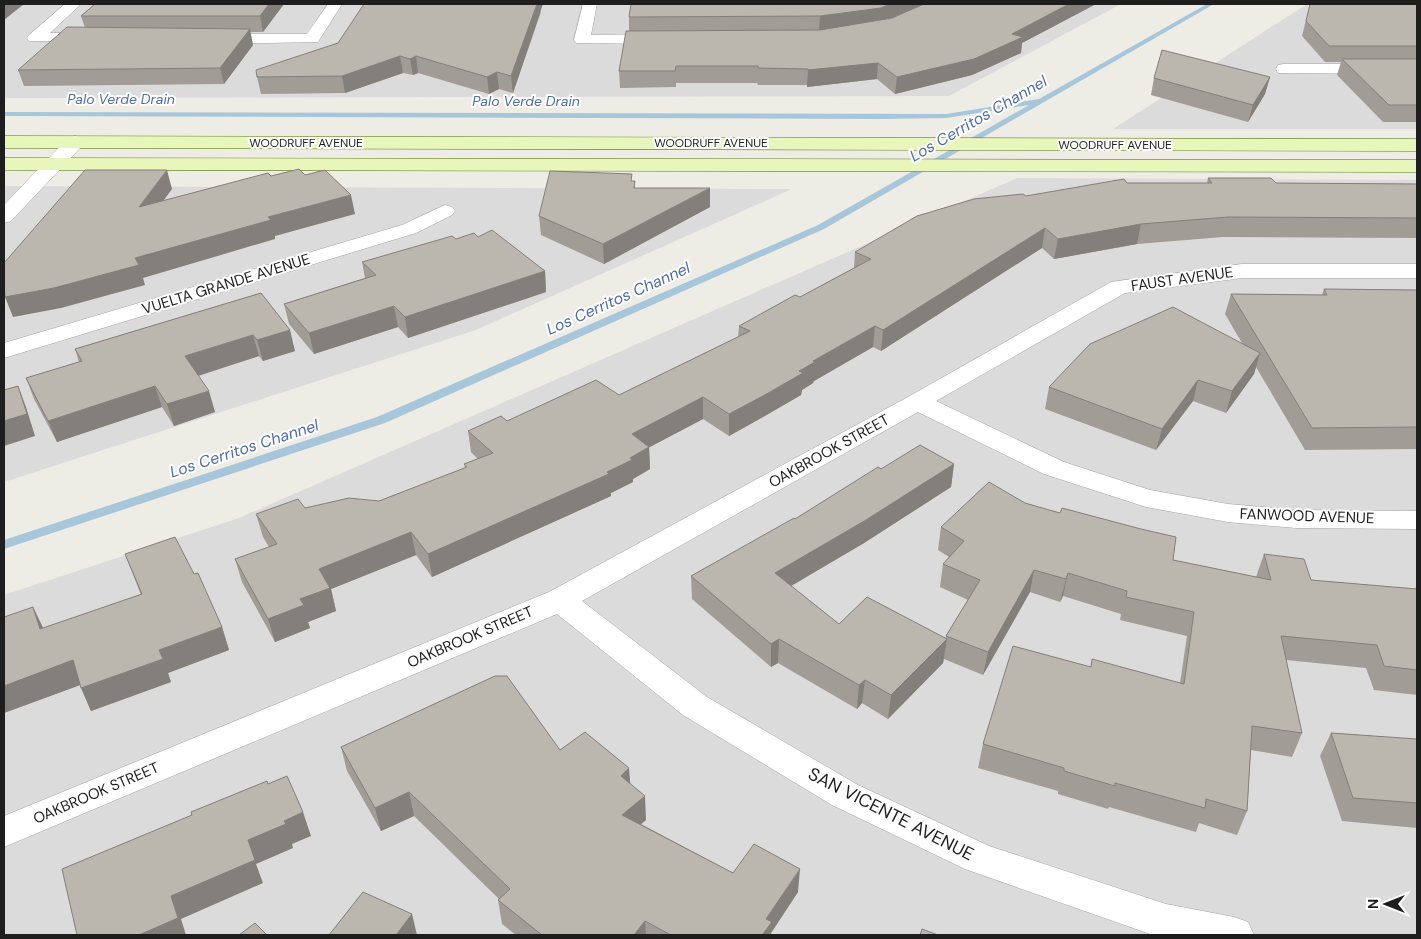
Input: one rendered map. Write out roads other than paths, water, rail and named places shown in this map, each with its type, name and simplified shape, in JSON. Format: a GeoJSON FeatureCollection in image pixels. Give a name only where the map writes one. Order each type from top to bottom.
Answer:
{"type":"FeatureCollection","features":[{"type":"Feature","properties":{"kind":"main road","name":"WOODRUFF AVENUE"},"geometry":{"type":"LineString","coordinates":[[4,142],[1417,145]]}},
{"type":"Feature","properties":{"kind":"main road","name":"WOODRUFF AVENUE"},"geometry":{"type":"LineString","coordinates":[[4,164],[1417,166]]}},
{"type":"Feature","properties":{"kind":"street"},"geometry":{"type":"LineString","coordinates":[[74,4],[35,38],[104,38]]}},
{"type":"Feature","properties":{"kind":"street"},"geometry":{"type":"LineString","coordinates":[[203,38],[312,39],[335,4]]}},
{"type":"Feature","properties":{"kind":"street"},"geometry":{"type":"LineString","coordinates":[[590,4],[582,40],[681,39]]}},
{"type":"Feature","properties":{"kind":"street"},"geometry":{"type":"LineString","coordinates":[[1284,68],[1417,69]]}},
{"type":"Feature","properties":{"kind":"street"},"geometry":{"type":"LineString","coordinates":[[4,217],[75,142]]}},
{"type":"Feature","properties":{"kind":"street","name":"VUELTA GRANDE AVENUE"},"geometry":{"type":"LineString","coordinates":[[4,351],[409,229],[446,211]]}},
{"type":"Feature","properties":{"kind":"street","name":"FAUST AVENUE"},"geometry":{"type":"LineString","coordinates":[[917,402],[1119,287],[1242,271],[1417,271]]}},
{"type":"Feature","properties":{"kind":"street","name":"FANWOOD AVENUE"},"geometry":{"type":"LineString","coordinates":[[917,402],[1054,468],[1146,498],[1228,513],[1296,519],[1417,520]]}},
{"type":"Feature","properties":{"kind":"street","name":"OAKBROOK STREET"},"geometry":{"type":"LineString","coordinates":[[4,832],[560,600],[917,402]]}},
{"type":"Feature","properties":{"kind":"street","name":"SAN VICENTE AVENUE"},"geometry":{"type":"LineString","coordinates":[[560,600],[695,706],[844,795],[978,858],[1166,922],[1234,935]]}},
{"type":"Feature","properties":{"kind":"waterway","name":"Los Cerritos Channel"},"geometry":{"type":"LineString","coordinates":[[4,545],[381,420],[821,227],[1211,4]]}},
{"type":"Feature","properties":{"kind":"waterway","name":"Palo Verde Drain"},"geometry":{"type":"LineString","coordinates":[[4,114],[883,117],[946,116],[1037,101]]}}]}
